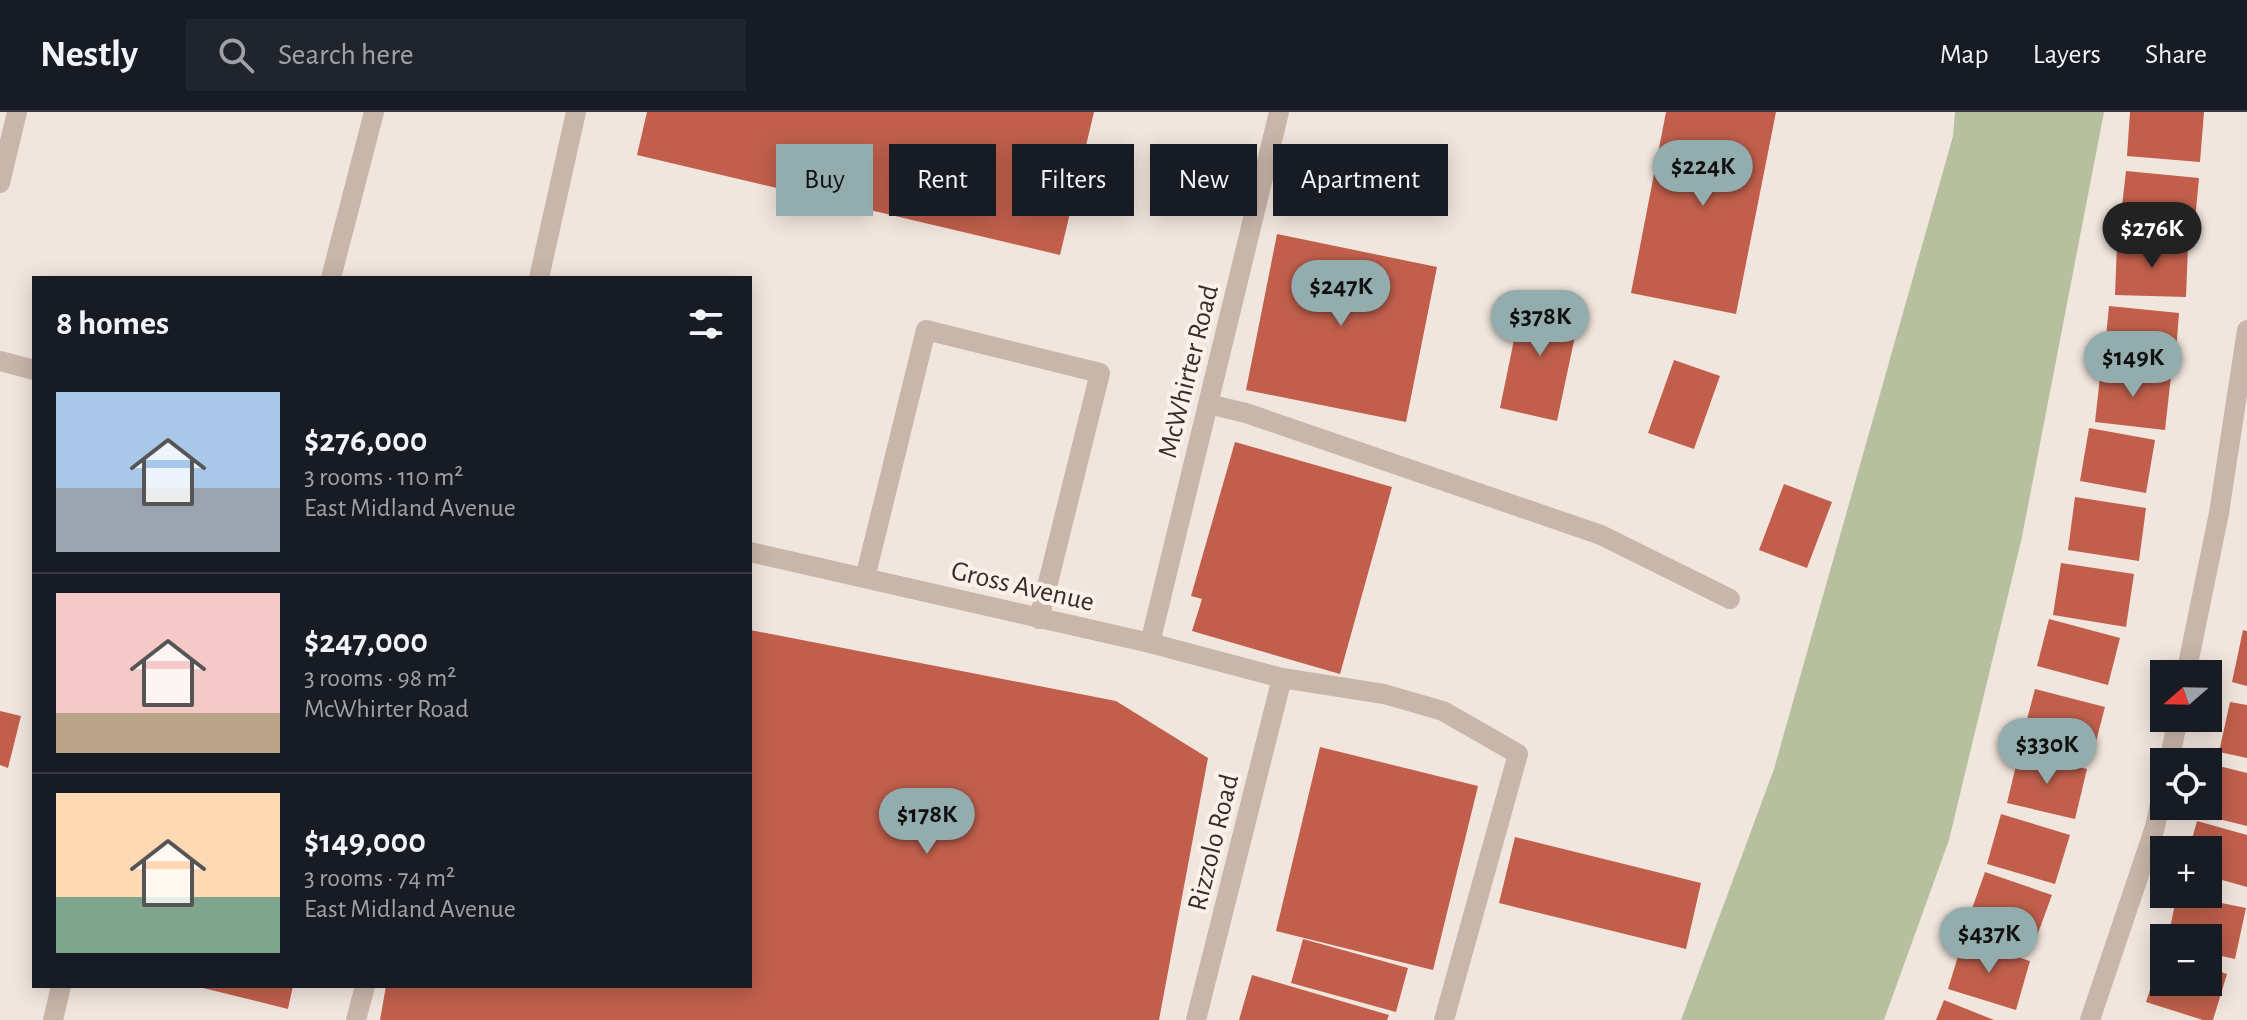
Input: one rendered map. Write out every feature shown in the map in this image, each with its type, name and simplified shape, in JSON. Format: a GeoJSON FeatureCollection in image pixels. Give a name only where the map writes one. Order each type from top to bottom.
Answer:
{"type":"FeatureCollection","features":[{"type":"Feature","properties":{"kind":"street"},"geometry":{"type":"LineString","coordinates":[[0,183],[17,112]]}},
{"type":"Feature","properties":{"kind":"street"},"geometry":{"type":"LineString","coordinates":[[332,276],[374,112]]}},
{"type":"Feature","properties":{"kind":"street"},"geometry":{"type":"LineString","coordinates":[[539,276],[576,112]]}},
{"type":"Feature","properties":{"kind":"street","name":"McWhirter Road"},"geometry":{"type":"LineString","coordinates":[[1150,643],[1279,112]]}},
{"type":"Feature","properties":{"kind":"street"},"geometry":{"type":"LineString","coordinates":[[865,578],[926,330],[1100,373],[1039,619]]}},
{"type":"Feature","properties":{"kind":"street"},"geometry":{"type":"LineString","coordinates":[[2189,660],[2219,513],[2247,330]]}},
{"type":"Feature","properties":{"kind":"street"},"geometry":{"type":"LineString","coordinates":[[0,361],[32,369]]}},
{"type":"Feature","properties":{"kind":"street"},"geometry":{"type":"LineString","coordinates":[[1208,404],[1246,413],[1601,535],[1730,599]]}},
{"type":"Feature","properties":{"kind":"street","name":"Gross Avenue"},"geometry":{"type":"LineString","coordinates":[[752,552],[1150,643],[1282,678],[1384,694],[1443,711],[1518,754],[1444,1020]]}},
{"type":"Feature","properties":{"kind":"street","name":"Rizzolo Road"},"geometry":{"type":"LineString","coordinates":[[1196,1020],[1282,678]]}},
{"type":"Feature","properties":{"kind":"street"},"geometry":{"type":"LineString","coordinates":[[2090,1020],[2156,820]]}},
{"type":"Feature","properties":{"kind":"street"},"geometry":{"type":"LineString","coordinates":[[53,1020],[61,988]]}},
{"type":"Feature","properties":{"kind":"street"},"geometry":{"type":"LineString","coordinates":[[356,1020],[364,988]]}},
{"type":"Feature","properties":{"kind":"green space"},"geometry":{"type":"Polygon","coordinates":[[[1955,112],[2104,112],[2022,537],[1949,840],[1884,1020],[1681,1020],[1774,769],[1953,136],[1955,112]]]}},
{"type":"Feature","properties":{"kind":"building"},"geometry":{"type":"Polygon","coordinates":[[[647,112],[1094,112],[1086,144],[1012,144],[1012,216],[1069,216],[1060,255],[895,216],[996,216],[996,144],[889,144],[889,215],[873,211],[873,144],[776,144],[776,188],[637,155],[647,112]]]}},
{"type":"Feature","properties":{"kind":"building"},"geometry":{"type":"Polygon","coordinates":[[[1666,112],[1776,112],[1736,314],[1631,293],[1666,112]]]}},
{"type":"Feature","properties":{"kind":"building"},"geometry":{"type":"Polygon","coordinates":[[[2130,112],[2204,112],[2200,162],[2127,156],[2130,112]]]}},
{"type":"Feature","properties":{"kind":"building"},"geometry":{"type":"Polygon","coordinates":[[[2126,171],[2199,178],[2194,231],[2120,223],[2126,171]]]}},
{"type":"Feature","properties":{"kind":"building"},"geometry":{"type":"Polygon","coordinates":[[[1277,234],[1437,267],[1406,422],[1246,390],[1277,234]]]}},
{"type":"Feature","properties":{"kind":"building"},"geometry":{"type":"Polygon","coordinates":[[[2117,244],[2188,246],[2186,297],[2115,295],[2117,244]]]}},
{"type":"Feature","properties":{"kind":"building"},"geometry":{"type":"Polygon","coordinates":[[[1523,296],[1581,308],[1557,421],[1500,408],[1523,296]]]}},
{"type":"Feature","properties":{"kind":"building"},"geometry":{"type":"Polygon","coordinates":[[[2109,306],[2179,313],[2175,365],[2104,358],[2109,306]]]}},
{"type":"Feature","properties":{"kind":"building"},"geometry":{"type":"Polygon","coordinates":[[[1674,360],[1720,376],[1694,449],[1648,433],[1674,360]]]}},
{"type":"Feature","properties":{"kind":"building"},"geometry":{"type":"Polygon","coordinates":[[[2101,368],[2171,376],[2165,430],[2095,422],[2101,368]]]}},
{"type":"Feature","properties":{"kind":"building"},"geometry":{"type":"Polygon","coordinates":[[[2089,428],[2155,440],[2146,493],[2080,481],[2089,428]]]}},
{"type":"Feature","properties":{"kind":"building"},"geometry":{"type":"Polygon","coordinates":[[[1235,442],[1392,487],[1340,674],[1192,631],[1202,599],[1191,596],[1235,442]]]}},
{"type":"Feature","properties":{"kind":"building"},"geometry":{"type":"Polygon","coordinates":[[[1784,484],[1832,502],[1807,568],[1759,550],[1784,484]]]}},
{"type":"Feature","properties":{"kind":"building"},"geometry":{"type":"Polygon","coordinates":[[[2075,497],[2146,508],[2139,561],[2068,550],[2075,497]]]}},
{"type":"Feature","properties":{"kind":"building"},"geometry":{"type":"Polygon","coordinates":[[[2061,563],[2134,574],[2126,627],[2053,615],[2061,563]]]}},
{"type":"Feature","properties":{"kind":"building"},"geometry":{"type":"Polygon","coordinates":[[[2049,619],[2120,638],[2108,685],[2037,666],[2049,619]]]}},
{"type":"Feature","properties":{"kind":"building"},"geometry":{"type":"Polygon","coordinates":[[[752,630],[1116,701],[1208,758],[1159,1020],[380,1020],[386,988],[752,988],[752,630]]]}},
{"type":"Feature","properties":{"kind":"building"},"geometry":{"type":"Polygon","coordinates":[[[2243,630],[2247,631],[2247,686],[2232,682],[2243,630]]]}},
{"type":"Feature","properties":{"kind":"building"},"geometry":{"type":"Polygon","coordinates":[[[2035,689],[2105,707],[2092,757],[2022,738],[2035,689]]]}},
{"type":"Feature","properties":{"kind":"building"},"geometry":{"type":"Polygon","coordinates":[[[2230,702],[2247,705],[2247,758],[2222,753],[2220,748],[2230,702]]]}},
{"type":"Feature","properties":{"kind":"building"},"geometry":{"type":"Polygon","coordinates":[[[0,711],[21,716],[8,768],[0,765],[0,711]]]}},
{"type":"Feature","properties":{"kind":"building"},"geometry":{"type":"Polygon","coordinates":[[[1320,747],[1478,786],[1433,970],[1276,931],[1320,747]]]}},
{"type":"Feature","properties":{"kind":"building"},"geometry":{"type":"Polygon","coordinates":[[[2019,753],[2087,769],[2075,819],[2007,803],[2019,753]]]}},
{"type":"Feature","properties":{"kind":"building"},"geometry":{"type":"Polygon","coordinates":[[[2222,767],[2247,773],[2247,826],[2222,820],[2222,767]]]}},
{"type":"Feature","properties":{"kind":"building"},"geometry":{"type":"Polygon","coordinates":[[[2001,814],[2070,835],[2055,884],[1987,864],[2001,814]]]}},
{"type":"Feature","properties":{"kind":"building"},"geometry":{"type":"Polygon","coordinates":[[[2197,821],[2247,835],[2247,887],[2222,880],[2222,836],[2193,836],[2197,821]]]}},
{"type":"Feature","properties":{"kind":"building"},"geometry":{"type":"Polygon","coordinates":[[[1515,837],[1701,883],[1686,949],[1499,903],[1515,837]]]}},
{"type":"Feature","properties":{"kind":"building"},"geometry":{"type":"Polygon","coordinates":[[[1985,872],[2052,895],[2034,944],[1968,920],[1985,872]]]}},
{"type":"Feature","properties":{"kind":"building"},"geometry":{"type":"Polygon","coordinates":[[[2222,903],[2246,908],[2235,959],[2222,956],[2222,924],[2171,924],[2174,908],[2222,908],[2222,903]]]}},
{"type":"Feature","properties":{"kind":"building"},"geometry":{"type":"Polygon","coordinates":[[[1303,939],[1408,968],[1396,1012],[1291,983],[1303,939]]]}},
{"type":"Feature","properties":{"kind":"building"},"geometry":{"type":"Polygon","coordinates":[[[1963,940],[2030,961],[2016,1010],[1948,989],[1963,940]]]}},
{"type":"Feature","properties":{"kind":"building"},"geometry":{"type":"Polygon","coordinates":[[[2222,972],[2227,974],[2222,990],[2222,972]]]}},
{"type":"Feature","properties":{"kind":"building"},"geometry":{"type":"Polygon","coordinates":[[[1252,975],[1389,1015],[1387,1020],[1239,1020],[1252,975]]]}},
{"type":"Feature","properties":{"kind":"building"},"geometry":{"type":"Polygon","coordinates":[[[203,988],[293,988],[288,1009],[203,988]]]}},
{"type":"Feature","properties":{"kind":"building"},"geometry":{"type":"Polygon","coordinates":[[[2150,990],[2150,996],[2220,996],[2213,1020],[2203,1020],[2146,1002],[2150,990]]]}},
{"type":"Feature","properties":{"kind":"building"},"geometry":{"type":"Polygon","coordinates":[[[1944,1000],[1994,1020],[1936,1020],[1944,1000]]]}}]}
